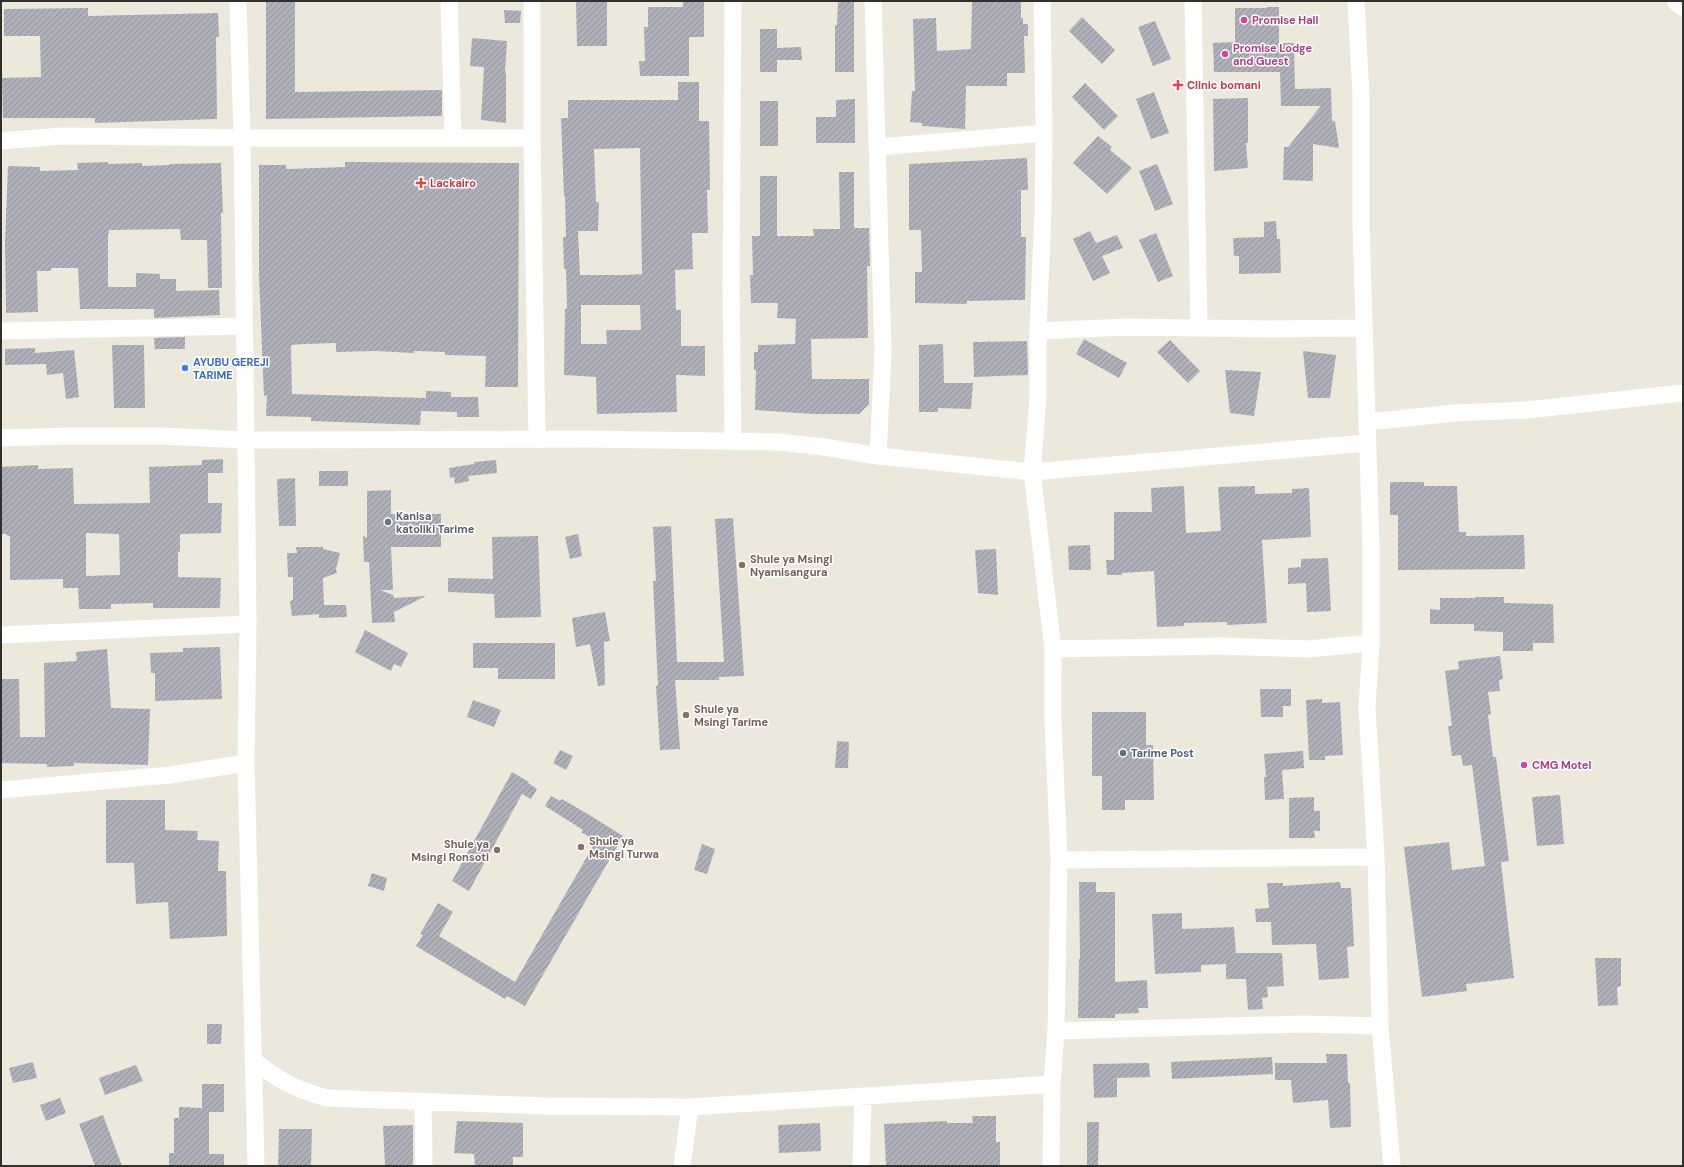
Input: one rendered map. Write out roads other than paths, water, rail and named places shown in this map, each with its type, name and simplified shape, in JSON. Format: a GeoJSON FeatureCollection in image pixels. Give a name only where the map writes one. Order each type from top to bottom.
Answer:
{"type":"FeatureCollection","features":[{"type":"Feature","properties":{"kind":"main road"},"geometry":{"type":"LineString","coordinates":[[1678,1],[1683,4]]}},
{"type":"Feature","properties":{"kind":"street"},"geometry":{"type":"LineString","coordinates":[[238,1],[242,138],[243,326],[248,624],[246,763],[256,1166]]}},
{"type":"Feature","properties":{"kind":"street"},"geometry":{"type":"LineString","coordinates":[[449,1],[453,138]]}},
{"type":"Feature","properties":{"kind":"street"},"geometry":{"type":"LineString","coordinates":[[532,1],[532,138],[537,440]]}},
{"type":"Feature","properties":{"kind":"street"},"geometry":{"type":"LineString","coordinates":[[733,1],[731,285],[733,442]]}},
{"type":"Feature","properties":{"kind":"street"},"geometry":{"type":"LineString","coordinates":[[873,1],[878,147],[882,352],[878,456]]}},
{"type":"Feature","properties":{"kind":"street"},"geometry":{"type":"LineString","coordinates":[[1042,1],[1044,133],[1038,331],[1038,398],[1032,472],[1053,649],[1053,721],[1059,860],[1056,1032],[1052,1084],[1051,1166]]}},
{"type":"Feature","properties":{"kind":"street"},"geometry":{"type":"LineString","coordinates":[[1193,1],[1199,328]]}},
{"type":"Feature","properties":{"kind":"street"},"geometry":{"type":"LineString","coordinates":[[1356,1],[1361,97],[1361,225],[1371,549],[1371,643],[1367,707],[1376,857],[1380,1026],[1392,1166]]}},
{"type":"Feature","properties":{"kind":"street"},"geometry":{"type":"LineString","coordinates":[[878,147],[1044,133]]}},
{"type":"Feature","properties":{"kind":"street"},"geometry":{"type":"LineString","coordinates":[[1,141],[62,136],[242,138],[532,138]]}},
{"type":"Feature","properties":{"kind":"street"},"geometry":{"type":"LineString","coordinates":[[1,331],[243,326]]}},
{"type":"Feature","properties":{"kind":"street"},"geometry":{"type":"LineString","coordinates":[[1038,331],[1126,327],[1364,328]]}},
{"type":"Feature","properties":{"kind":"street"},"geometry":{"type":"LineString","coordinates":[[1368,422],[1455,413],[1527,410],[1683,393]]}},
{"type":"Feature","properties":{"kind":"street"},"geometry":{"type":"LineString","coordinates":[[1,438],[160,436],[246,440],[588,439],[779,442],[824,447],[878,456],[1032,472],[1367,443]]}},
{"type":"Feature","properties":{"kind":"street"},"geometry":{"type":"LineString","coordinates":[[1,635],[248,624]]}},
{"type":"Feature","properties":{"kind":"street"},"geometry":{"type":"LineString","coordinates":[[1053,649],[1215,646],[1308,649],[1371,643]]}},
{"type":"Feature","properties":{"kind":"street"},"geometry":{"type":"LineString","coordinates":[[1,790],[170,775],[246,763]]}},
{"type":"Feature","properties":{"kind":"street"},"geometry":{"type":"LineString","coordinates":[[1059,860],[1376,857]]}},
{"type":"Feature","properties":{"kind":"street"},"geometry":{"type":"LineString","coordinates":[[1056,1032],[1302,1024],[1380,1026]]}},
{"type":"Feature","properties":{"kind":"street"},"geometry":{"type":"LineString","coordinates":[[253,1060],[279,1080],[302,1091],[327,1098],[546,1106],[690,1107],[1052,1084]]}},
{"type":"Feature","properties":{"kind":"street"},"geometry":{"type":"LineString","coordinates":[[861,1166],[863,1096]]}},
{"type":"Feature","properties":{"kind":"street"},"geometry":{"type":"LineString","coordinates":[[423,1102],[424,1166]]}},
{"type":"Feature","properties":{"kind":"street"},"geometry":{"type":"LineString","coordinates":[[682,1166],[690,1107]]}},
{"type":"Feature","properties":{"kind":"place","name":"Promise Hall"},"geometry":{"type":"Point","coordinates":[1244,20]}},
{"type":"Feature","properties":{"kind":"place","name":"Promise Lodge and Guest"},"geometry":{"type":"Point","coordinates":[1225,54]}},
{"type":"Feature","properties":{"kind":"place","name":"Clinic bomani"},"geometry":{"type":"Point","coordinates":[1178,85]}},
{"type":"Feature","properties":{"kind":"place","name":"Lackairo"},"geometry":{"type":"Point","coordinates":[421,183]}},
{"type":"Feature","properties":{"kind":"place","name":"AYUBU GEREJI TARIME"},"geometry":{"type":"Point","coordinates":[185,368]}},
{"type":"Feature","properties":{"kind":"place","name":"Kanisa katoliki Tarime"},"geometry":{"type":"Point","coordinates":[388,522]}},
{"type":"Feature","properties":{"kind":"place","name":"Shule ya Msingi Nyamisangura"},"geometry":{"type":"Point","coordinates":[742,565]}},
{"type":"Feature","properties":{"kind":"place","name":"Shule ya Msingi Tarime"},"geometry":{"type":"Point","coordinates":[686,715]}},
{"type":"Feature","properties":{"kind":"place","name":"Tarime Post"},"geometry":{"type":"Point","coordinates":[1123,753]}},
{"type":"Feature","properties":{"kind":"place","name":"CMG Motel"},"geometry":{"type":"Point","coordinates":[1524,765]}},
{"type":"Feature","properties":{"kind":"place","name":"Shule ya Msingi Turwa"},"geometry":{"type":"Point","coordinates":[581,847]}},
{"type":"Feature","properties":{"kind":"place","name":"Shule ya Msingi Ronsoti"},"geometry":{"type":"Point","coordinates":[497,850]}}]}
